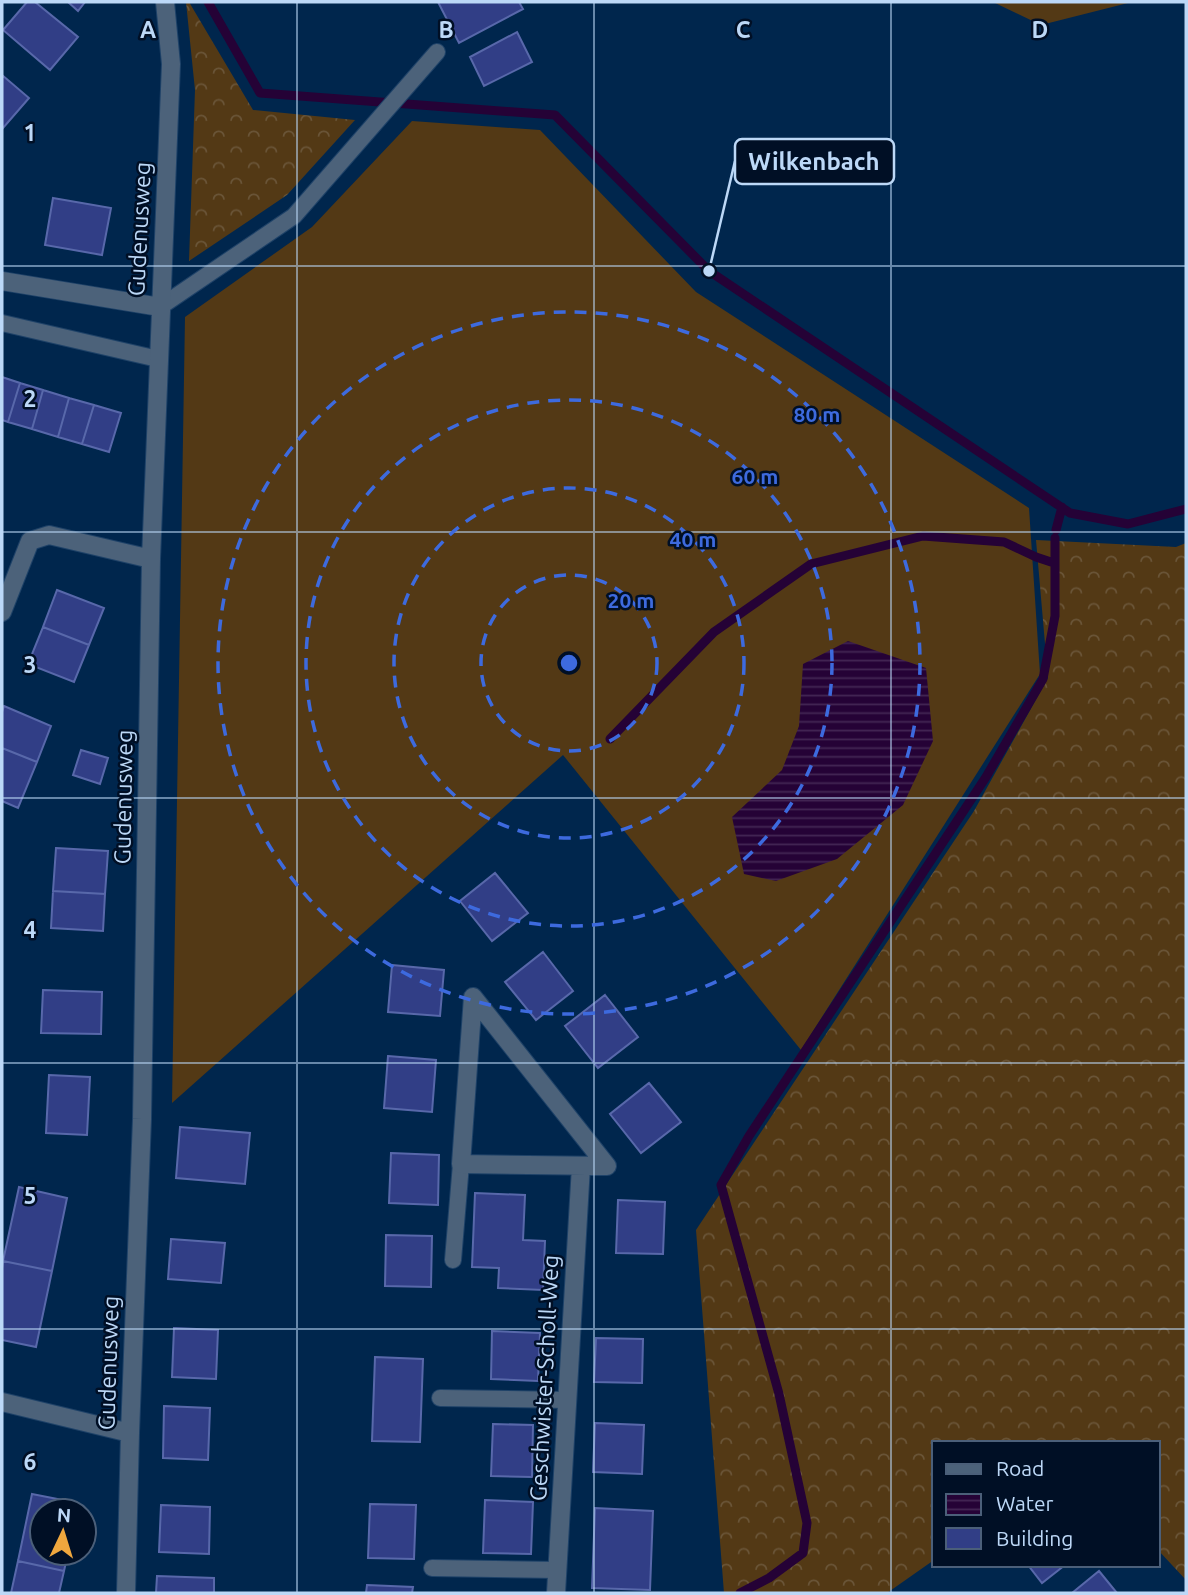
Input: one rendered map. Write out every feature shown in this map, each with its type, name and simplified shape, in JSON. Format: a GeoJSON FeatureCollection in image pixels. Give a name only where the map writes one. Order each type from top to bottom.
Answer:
{"type":"FeatureCollection","features":[{"type":"Feature","properties":{"kind":"street","name":"Gudenusweg"},"geometry":{"type":"LineString","coordinates":[[126,1593],[142,1105],[151,559],[171,64],[165,2]]}},
{"type":"Feature","properties":{"kind":"street"},"geometry":{"type":"LineString","coordinates":[[2,281],[160,307]]}},
{"type":"Feature","properties":{"kind":"street"},"geometry":{"type":"LineString","coordinates":[[2,612],[30,541],[49,535],[151,559]]}},
{"type":"Feature","properties":{"kind":"street"},"geometry":{"type":"LineString","coordinates":[[473,997],[607,1166],[581,1166],[461,1164],[473,997]]}},
{"type":"Feature","properties":{"kind":"street","name":"Geschwister-Scholl-Weg"},"geometry":{"type":"LineString","coordinates":[[556,1593],[581,1166]]}},
{"type":"Feature","properties":{"kind":"street"},"geometry":{"type":"LineString","coordinates":[[2,1402],[130,1433]]}},
{"type":"Feature","properties":{"kind":"lane"},"geometry":{"type":"LineString","coordinates":[[160,307],[294,216],[437,52]]}},
{"type":"Feature","properties":{"kind":"lane"},"geometry":{"type":"LineString","coordinates":[[2,323],[158,359]]}},
{"type":"Feature","properties":{"kind":"lane"},"geometry":{"type":"LineString","coordinates":[[453,1260],[461,1164]]}},
{"type":"Feature","properties":{"kind":"lane"},"geometry":{"type":"LineString","coordinates":[[440,1398],[568,1400]]}},
{"type":"Feature","properties":{"kind":"lane"},"geometry":{"type":"LineString","coordinates":[[432,1567],[557,1570]]}},
{"type":"Feature","properties":{"kind":"green space"},"geometry":{"type":"Polygon","coordinates":[[[186,2],[189,2],[253,110],[355,120],[287,195],[189,261],[195,90],[186,2]]]}},
{"type":"Feature","properties":{"kind":"green space"},"geometry":{"type":"Polygon","coordinates":[[[993,2],[1132,2],[1041,25],[993,2]]]}},
{"type":"Feature","properties":{"kind":"green space"},"geometry":{"type":"Polygon","coordinates":[[[412,121],[540,130],[696,292],[1029,508],[1040,674],[801,1050],[563,755],[172,1103],[185,317],[312,227],[412,121]]]}},
{"type":"Feature","properties":{"kind":"green space"},"geometry":{"type":"Polygon","coordinates":[[[1036,540],[1176,547],[1186,543],[1186,1580],[1160,1552],[1160,1441],[932,1441],[932,1561],[887,1593],[724,1593],[696,1230],[974,811],[1048,678],[1036,540]]]}},
{"type":"Feature","properties":{"kind":"water"},"geometry":{"type":"Polygon","coordinates":[[[848,641],[926,668],[933,741],[903,805],[837,859],[776,881],[744,874],[732,817],[782,770],[799,726],[803,664],[848,641]]]}},
{"type":"Feature","properties":{"kind":"building"},"geometry":{"type":"Polygon","coordinates":[[[27,2],[35,2],[78,37],[50,70],[3,30],[27,2]]]}},
{"type":"Feature","properties":{"kind":"building"},"geometry":{"type":"Polygon","coordinates":[[[68,2],[85,2],[78,11],[68,2]]]}},
{"type":"Feature","properties":{"kind":"building"},"geometry":{"type":"Polygon","coordinates":[[[438,2],[519,2],[523,9],[459,43],[438,2]]]}},
{"type":"Feature","properties":{"kind":"building"},"geometry":{"type":"Polygon","coordinates":[[[517,32],[532,62],[484,86],[470,57],[517,32]]]}},
{"type":"Feature","properties":{"kind":"building"},"geometry":{"type":"Polygon","coordinates":[[[2,75],[29,98],[3,128],[2,127],[2,75]]]}},
{"type":"Feature","properties":{"kind":"building"},"geometry":{"type":"Polygon","coordinates":[[[53,198],[111,208],[102,255],[45,245],[53,198]]]}},
{"type":"Feature","properties":{"kind":"building"},"geometry":{"type":"Polygon","coordinates":[[[2,377],[20,383],[8,422],[2,420],[2,377]]]}},
{"type":"Feature","properties":{"kind":"building"},"geometry":{"type":"Polygon","coordinates":[[[20,383],[43,390],[32,429],[8,422],[20,383]]]}},
{"type":"Feature","properties":{"kind":"building"},"geometry":{"type":"Polygon","coordinates":[[[43,390],[69,398],[58,437],[32,429],[43,390]]]}},
{"type":"Feature","properties":{"kind":"building"},"geometry":{"type":"Polygon","coordinates":[[[69,398],[94,405],[82,444],[58,437],[69,398]]]}},
{"type":"Feature","properties":{"kind":"building"},"geometry":{"type":"Polygon","coordinates":[[[94,405],[121,413],[109,452],[82,444],[94,405]]]}},
{"type":"Feature","properties":{"kind":"building"},"geometry":{"type":"Polygon","coordinates":[[[57,590],[104,608],[89,645],[43,627],[57,590]]]}},
{"type":"Feature","properties":{"kind":"building"},"geometry":{"type":"Polygon","coordinates":[[[43,627],[89,645],[74,682],[28,664],[43,627]]]}},
{"type":"Feature","properties":{"kind":"building"},"geometry":{"type":"Polygon","coordinates":[[[4,706],[51,726],[37,762],[2,748],[4,706]]]}},
{"type":"Feature","properties":{"kind":"building"},"geometry":{"type":"Polygon","coordinates":[[[2,748],[37,762],[18,808],[2,801],[2,748]]]}},
{"type":"Feature","properties":{"kind":"building"},"geometry":{"type":"Polygon","coordinates":[[[81,750],[108,758],[100,784],[73,775],[81,750]]]}},
{"type":"Feature","properties":{"kind":"building"},"geometry":{"type":"Polygon","coordinates":[[[56,848],[108,851],[105,894],[53,891],[56,848]]]}},
{"type":"Feature","properties":{"kind":"building"},"geometry":{"type":"Polygon","coordinates":[[[495,873],[528,913],[492,941],[460,901],[495,873]]]}},
{"type":"Feature","properties":{"kind":"building"},"geometry":{"type":"Polygon","coordinates":[[[53,891],[105,894],[103,931],[51,928],[53,891]]]}},
{"type":"Feature","properties":{"kind":"building"},"geometry":{"type":"Polygon","coordinates":[[[543,952],[573,991],[536,1020],[505,982],[543,952]]]}},
{"type":"Feature","properties":{"kind":"building"},"geometry":{"type":"Polygon","coordinates":[[[392,965],[444,970],[440,1016],[388,1012],[392,965]]]}},
{"type":"Feature","properties":{"kind":"building"},"geometry":{"type":"Polygon","coordinates":[[[43,990],[102,992],[101,1034],[41,1033],[43,990]]]}},
{"type":"Feature","properties":{"kind":"building"},"geometry":{"type":"Polygon","coordinates":[[[605,995],[638,1037],[598,1068],[565,1026],[605,995]]]}},
{"type":"Feature","properties":{"kind":"building"},"geometry":{"type":"Polygon","coordinates":[[[388,1056],[436,1060],[432,1112],[384,1108],[388,1056]]]}},
{"type":"Feature","properties":{"kind":"building"},"geometry":{"type":"Polygon","coordinates":[[[49,1075],[90,1077],[87,1135],[46,1133],[49,1075]]]}},
{"type":"Feature","properties":{"kind":"building"},"geometry":{"type":"Polygon","coordinates":[[[649,1083],[681,1122],[641,1153],[610,1114],[649,1083]]]}},
{"type":"Feature","properties":{"kind":"building"},"geometry":{"type":"Polygon","coordinates":[[[180,1127],[250,1133],[245,1184],[176,1178],[180,1127]]]}},
{"type":"Feature","properties":{"kind":"building"},"geometry":{"type":"Polygon","coordinates":[[[391,1153],[439,1155],[438,1205],[389,1203],[391,1153]]]}},
{"type":"Feature","properties":{"kind":"building"},"geometry":{"type":"Polygon","coordinates":[[[19,1187],[67,1198],[52,1271],[3,1261],[19,1187]]]}},
{"type":"Feature","properties":{"kind":"building"},"geometry":{"type":"Polygon","coordinates":[[[475,1193],[525,1195],[523,1240],[545,1241],[543,1290],[498,1288],[499,1268],[472,1267],[475,1193]]]}},
{"type":"Feature","properties":{"kind":"building"},"geometry":{"type":"Polygon","coordinates":[[[618,1200],[665,1202],[663,1254],[616,1253],[618,1200]]]}},
{"type":"Feature","properties":{"kind":"building"},"geometry":{"type":"Polygon","coordinates":[[[386,1235],[432,1236],[431,1287],[385,1286],[386,1235]]]}},
{"type":"Feature","properties":{"kind":"building"},"geometry":{"type":"Polygon","coordinates":[[[171,1239],[225,1243],[221,1283],[168,1279],[171,1239]]]}},
{"type":"Feature","properties":{"kind":"building"},"geometry":{"type":"Polygon","coordinates":[[[3,1261],[52,1271],[36,1347],[2,1340],[3,1261]]]}},
{"type":"Feature","properties":{"kind":"building"},"geometry":{"type":"Polygon","coordinates":[[[174,1328],[218,1330],[216,1379],[172,1377],[174,1328]]]}},
{"type":"Feature","properties":{"kind":"building"},"geometry":{"type":"Polygon","coordinates":[[[492,1331],[540,1333],[538,1381],[491,1379],[492,1331]]]}},
{"type":"Feature","properties":{"kind":"building"},"geometry":{"type":"Polygon","coordinates":[[[596,1338],[643,1339],[642,1383],[594,1382],[596,1338]]]}},
{"type":"Feature","properties":{"kind":"building"},"geometry":{"type":"Polygon","coordinates":[[[375,1357],[423,1359],[420,1442],[372,1441],[375,1357]]]}},
{"type":"Feature","properties":{"kind":"building"},"geometry":{"type":"Polygon","coordinates":[[[164,1406],[210,1408],[208,1460],[163,1458],[164,1406]]]}},
{"type":"Feature","properties":{"kind":"building"},"geometry":{"type":"Polygon","coordinates":[[[595,1423],[644,1425],[642,1474],[593,1472],[595,1423]]]}},
{"type":"Feature","properties":{"kind":"building"},"geometry":{"type":"Polygon","coordinates":[[[493,1424],[533,1425],[532,1477],[491,1476],[493,1424]]]}},
{"type":"Feature","properties":{"kind":"building"},"geometry":{"type":"Polygon","coordinates":[[[485,1500],[533,1502],[531,1554],[483,1553],[485,1500]]]}},
{"type":"Feature","properties":{"kind":"building"},"geometry":{"type":"Polygon","coordinates":[[[370,1504],[416,1505],[414,1559],[368,1558],[370,1504]]]}},
{"type":"Feature","properties":{"kind":"building"},"geometry":{"type":"Polygon","coordinates":[[[161,1505],[210,1507],[209,1554],[159,1552],[161,1505]]]}},
{"type":"Feature","properties":{"kind":"building"},"geometry":{"type":"Polygon","coordinates":[[[595,1508],[653,1511],[650,1590],[592,1588],[595,1508]]]}},
{"type":"Feature","properties":{"kind":"building"},"geometry":{"type":"Polygon","coordinates":[[[28,1513],[28,1563],[18,1561],[28,1513]]]}},
{"type":"Feature","properties":{"kind":"building"},"geometry":{"type":"Polygon","coordinates":[[[18,1561],[28,1563],[28,1567],[64,1571],[59,1593],[11,1593],[18,1561]]]}},
{"type":"Feature","properties":{"kind":"building"},"geometry":{"type":"Polygon","coordinates":[[[46,1567],[65,1567],[64,1571],[46,1567]]]}},
{"type":"Feature","properties":{"kind":"building"},"geometry":{"type":"Polygon","coordinates":[[[1030,1567],[1062,1567],[1042,1583],[1030,1567]]]}},
{"type":"Feature","properties":{"kind":"building"},"geometry":{"type":"Polygon","coordinates":[[[1099,1571],[1117,1593],[1072,1593],[1099,1571]]]}},
{"type":"Feature","properties":{"kind":"building"},"geometry":{"type":"Polygon","coordinates":[[[157,1576],[214,1578],[214,1593],[156,1593],[157,1576]]]}},
{"type":"Feature","properties":{"kind":"building"},"geometry":{"type":"Polygon","coordinates":[[[367,1585],[413,1587],[412,1593],[366,1593],[367,1585]]]}},
{"type":"Feature","properties":{"kind":"waterway"},"geometry":{"type":"LineString","coordinates":[[208,2],[260,93],[555,115],[709,271],[1070,513],[1128,524],[1186,509]]}},
{"type":"Feature","properties":{"kind":"waterway"},"geometry":{"type":"LineString","coordinates":[[1056,530],[1062,507]]}},
{"type":"Feature","properties":{"kind":"waterway"},"geometry":{"type":"LineString","coordinates":[[610,739],[714,632],[811,564],[923,536],[1004,542],[1054,563]]}},
{"type":"Feature","properties":{"kind":"waterway"},"geometry":{"type":"LineString","coordinates":[[740,1593],[769,1578],[803,1553],[807,1523],[779,1394],[721,1185],[749,1136],[986,777],[1043,679],[1055,616],[1055,538]]}},
{"type":"Feature","properties":{"kind":"place","name":"Wilkenbach"},"geometry":{"type":"Point","coordinates":[709,271]}}]}
